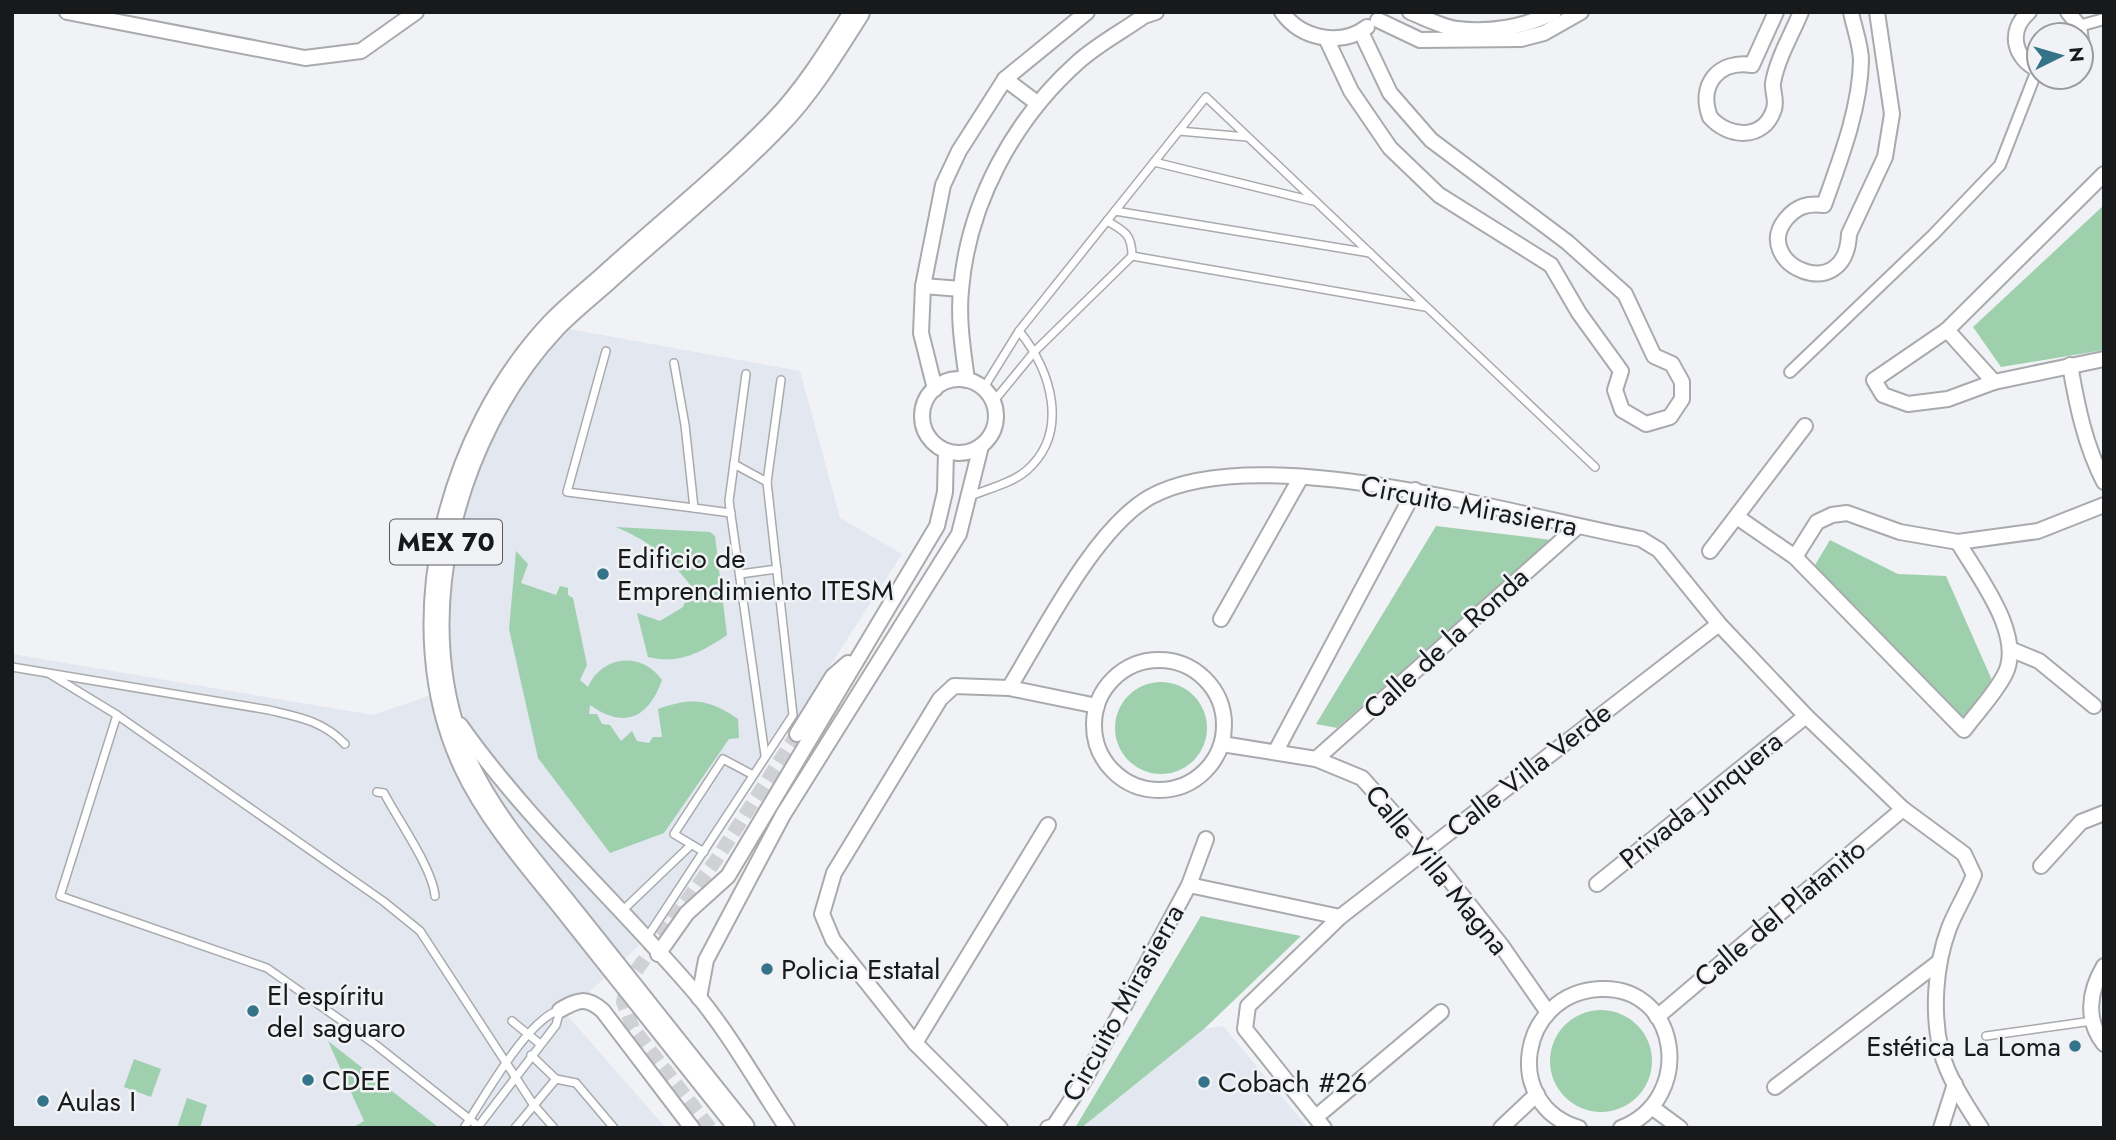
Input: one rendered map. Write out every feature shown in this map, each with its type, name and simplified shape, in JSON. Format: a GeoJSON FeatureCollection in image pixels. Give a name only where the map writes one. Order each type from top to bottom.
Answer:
{"type":"FeatureCollection","features":[{"type":"Feature","properties":{"kind":"highway","name":"MEX 70"},"geometry":{"type":"LineString","coordinates":[[742,1128],[538,871],[489,803],[467,766],[447,708],[437,614],[450,519],[464,470],[507,383],[553,326],[777,122],[835,48],[857,12]]}},
{"type":"Feature","properties":{"kind":"street"},"geometry":{"type":"LineString","coordinates":[[66,12],[305,58],[361,51],[416,12]]}},
{"type":"Feature","properties":{"kind":"street"},"geometry":{"type":"LineString","coordinates":[[935,389],[921,333],[923,286],[943,185],[958,151],[1005,79],[1087,12]]}},
{"type":"Feature","properties":{"kind":"street"},"geometry":{"type":"LineString","coordinates":[[967,380],[961,333],[961,289],[970,241],[985,194],[1007,149],[1037,103],[1080,60],[1144,16],[1156,12]]}},
{"type":"Feature","properties":{"kind":"street"},"geometry":{"type":"LineString","coordinates":[[1282,12],[1305,33],[1326,38],[1344,38],[1361,32],[1380,16],[1420,40],[1521,39],[1544,33],[1581,12]]}},
{"type":"Feature","properties":{"kind":"street"},"geometry":{"type":"LineString","coordinates":[[1410,12],[1456,29],[1504,28],[1534,23],[1554,12]]}},
{"type":"Feature","properties":{"kind":"street"},"geometry":{"type":"LineString","coordinates":[[1776,12],[1752,65],[1727,65],[1709,82],[1705,93],[1710,117],[1730,133],[1743,134],[1756,130],[1767,122],[1774,110],[1773,84],[1801,12]]}},
{"type":"Feature","properties":{"kind":"street"},"geometry":{"type":"LineString","coordinates":[[1851,12],[1861,58],[1853,111],[1825,205],[1811,204],[1793,210],[1781,230],[1782,254],[1793,268],[1808,274],[1828,272],[1842,261],[1848,247],[1849,234],[1885,157],[1892,114],[1877,12]]}},
{"type":"Feature","properties":{"kind":"street"},"geometry":{"type":"LineString","coordinates":[[2025,60],[2016,46],[2019,24],[2029,12]]}},
{"type":"Feature","properties":{"kind":"street"},"geometry":{"type":"LineString","coordinates":[[1326,38],[1351,91],[1390,148],[1438,195],[1551,265],[1579,313],[1621,371],[1615,390],[1622,410],[1646,424],[1670,417],[1682,399],[1682,382],[1672,364],[1654,356],[1625,293],[1567,242],[1432,140],[1390,93],[1361,32]]}},
{"type":"Feature","properties":{"kind":"street"},"geometry":{"type":"LineString","coordinates":[[1861,58],[1885,55]]}},
{"type":"Feature","properties":{"kind":"street"},"geometry":{"type":"LineString","coordinates":[[1005,79],[1037,103]]}},
{"type":"Feature","properties":{"kind":"street"},"geometry":{"type":"LineString","coordinates":[[1790,372],[1933,235],[2000,165],[2030,91]]}},
{"type":"Feature","properties":{"kind":"street"},"geometry":{"type":"LineString","coordinates":[[2104,174],[1947,330],[1874,380],[1883,395],[1908,404],[1948,399],[1994,382],[2104,359]]}},
{"type":"Feature","properties":{"kind":"street"},"geometry":{"type":"LineString","coordinates":[[1551,265],[1567,242]]}},
{"type":"Feature","properties":{"kind":"street"},"geometry":{"type":"LineString","coordinates":[[923,286],[961,289]]}},
{"type":"Feature","properties":{"kind":"street"},"geometry":{"type":"LineString","coordinates":[[1947,330],[1994,382]]}},
{"type":"Feature","properties":{"kind":"street"},"geometry":{"type":"LineString","coordinates":[[2070,365],[2077,408],[2093,459],[2104,482]]}},
{"type":"Feature","properties":{"kind":"street"},"geometry":{"type":"LineString","coordinates":[[699,998],[706,960],[783,815],[959,534],[971,496],[981,446],[995,425],[993,402],[983,389],[967,380],[956,379],[935,389],[927,398],[923,422],[927,434],[946,451],[970,452],[981,446]]}},
{"type":"Feature","properties":{"kind":"street"},"geometry":{"type":"LineString","coordinates":[[1710,551],[1805,426]]}},
{"type":"Feature","properties":{"kind":"street"},"geometry":{"type":"LineString","coordinates":[[659,954],[687,913],[729,876],[857,656],[937,526],[945,492],[946,451]]}},
{"type":"Feature","properties":{"kind":"street"},"geometry":{"type":"LineString","coordinates":[[1221,620],[1301,477]]}},
{"type":"Feature","properties":{"kind":"street","name":"Circuito Mirasierra"},"geometry":{"type":"LineString","coordinates":[[1009,688],[1106,534],[1149,497],[1198,479],[1301,477],[1415,491],[1641,539],[1658,550],[1719,624],[1805,716],[1903,809],[1964,854],[1974,875],[1949,927],[1939,962],[1937,1012],[1941,1051],[1955,1084],[1980,1127]]}},
{"type":"Feature","properties":{"kind":"street"},"geometry":{"type":"LineString","coordinates":[[1276,751],[1415,491]]}},
{"type":"Feature","properties":{"kind":"street"},"geometry":{"type":"LineString","coordinates":[[1796,557],[1817,522],[1832,514],[1847,513],[1900,533],[1958,542],[2038,531],[2104,505]]}},
{"type":"Feature","properties":{"kind":"street"},"geometry":{"type":"LineString","coordinates":[[1737,517],[1796,557],[1964,730],[2007,672],[2010,649],[2007,628],[1958,542]]}},
{"type":"Feature","properties":{"kind":"street"},"geometry":{"type":"LineString","coordinates":[[937,526],[959,534]]}},
{"type":"Feature","properties":{"kind":"street","name":"Calle de la Ronda"},"geometry":{"type":"LineString","coordinates":[[1316,759],[1577,527]]}},
{"type":"Feature","properties":{"kind":"street","name":"Calle Villa Verde"},"geometry":{"type":"LineString","coordinates":[[1340,917],[1719,624]]}},
{"type":"Feature","properties":{"kind":"street"},"geometry":{"type":"LineString","coordinates":[[2010,649],[2039,661],[2094,706]]}},
{"type":"Feature","properties":{"kind":"street"},"geometry":{"type":"LineString","coordinates":[[797,734],[833,676],[857,656]]}},
{"type":"Feature","properties":{"kind":"street"},"geometry":{"type":"LineString","coordinates":[[1158,660],[1178,663],[1196,672],[1216,695],[1224,724],[1222,744],[1212,765],[1195,780],[1180,788],[1146,790],[1120,778],[1099,751],[1094,729],[1097,706],[1106,687],[1120,673],[1138,663],[1158,660]]}},
{"type":"Feature","properties":{"kind":"street"},"geometry":{"type":"LineString","coordinates":[[1000,1128],[915,1043],[833,940],[822,914],[834,873],[940,699],[954,686],[1009,688],[1097,706]]}},
{"type":"Feature","properties":{"kind":"street"},"geometry":{"type":"LineString","coordinates":[[447,708],[489,767],[699,998],[787,1128]]}},
{"type":"Feature","properties":{"kind":"street","name":"Privada Junquera"},"geometry":{"type":"LineString","coordinates":[[1597,884],[1805,716]]}},
{"type":"Feature","properties":{"kind":"street","name":"Calle Villa Magna"},"geometry":{"type":"LineString","coordinates":[[1222,744],[1316,759],[1362,778],[1426,850],[1501,945],[1547,1012]]}},
{"type":"Feature","properties":{"kind":"street","name":"Calle del Platanito"},"geometry":{"type":"LineString","coordinates":[[1657,1017],[1903,809]]}},
{"type":"Feature","properties":{"kind":"street"},"geometry":{"type":"LineString","coordinates":[[2040,866],[2081,822],[2104,813]]}},
{"type":"Feature","properties":{"kind":"street"},"geometry":{"type":"LineString","coordinates":[[915,1043],[1048,825]]}},
{"type":"Feature","properties":{"kind":"street"},"geometry":{"type":"LineString","coordinates":[[1189,885],[1206,839]]}},
{"type":"Feature","properties":{"kind":"street","name":"Circuito Mirasierra"},"geometry":{"type":"LineString","coordinates":[[1048,1128],[1054,1126],[1085,1079],[1189,885],[1340,917]]}},
{"type":"Feature","properties":{"kind":"street"},"geometry":{"type":"LineString","coordinates":[[1340,917],[1248,1006],[1245,1030],[1320,1123],[1441,1012]]}},
{"type":"Feature","properties":{"kind":"street"},"geometry":{"type":"LineString","coordinates":[[1775,1087],[1939,962]]}},
{"type":"Feature","properties":{"kind":"street"},"geometry":{"type":"LineString","coordinates":[[2104,967],[2095,981],[2090,1001],[2092,1021],[2104,1044]]}},
{"type":"Feature","properties":{"kind":"street"},"geometry":{"type":"LineString","coordinates":[[1579,1128],[1569,1125],[1550,1111],[1537,1094],[1530,1073],[1529,1051],[1535,1030],[1547,1012],[1563,998],[1582,990],[1603,988],[1624,992],[1642,1002],[1657,1017],[1668,1039],[1671,1063],[1666,1087],[1653,1108],[1635,1122],[1621,1128]]}},
{"type":"Feature","properties":{"kind":"street"},"geometry":{"type":"LineString","coordinates":[[560,1010],[579,999],[591,1001],[603,1011],[692,1128]]}},
{"type":"Feature","properties":{"kind":"street"},"geometry":{"type":"LineString","coordinates":[[1941,1128],[1955,1084]]}},
{"type":"Feature","properties":{"kind":"street"},"geometry":{"type":"LineString","coordinates":[[1501,1128],[1537,1094]]}},
{"type":"Feature","properties":{"kind":"street"},"geometry":{"type":"LineString","coordinates":[[1653,1108],[1680,1128]]}},
{"type":"Feature","properties":{"kind":"lane"},"geometry":{"type":"LineString","coordinates":[[983,389],[1019,331],[1206,97],[1595,467]]}},
{"type":"Feature","properties":{"kind":"lane"},"geometry":{"type":"LineString","coordinates":[[1179,131],[1248,137]]}},
{"type":"Feature","properties":{"kind":"lane"},"geometry":{"type":"LineString","coordinates":[[1154,162],[1316,201]]}},
{"type":"Feature","properties":{"kind":"lane"},"geometry":{"type":"LineString","coordinates":[[1115,211],[1371,254]]}},
{"type":"Feature","properties":{"kind":"lane"},"geometry":{"type":"LineString","coordinates":[[993,402],[1035,351],[1132,256],[1132,241],[1126,231],[1107,221]]}},
{"type":"Feature","properties":{"kind":"lane"},"geometry":{"type":"LineString","coordinates":[[1132,256],[1427,307]]}},
{"type":"Feature","properties":{"kind":"lane"},"geometry":{"type":"LineString","coordinates":[[971,496],[1024,473],[1047,447],[1053,400],[1035,351],[1019,331]]}},
{"type":"Feature","properties":{"kind":"lane"},"geometry":{"type":"LineString","coordinates":[[606,351],[567,492],[731,513]]}},
{"type":"Feature","properties":{"kind":"lane"},"geometry":{"type":"LineString","coordinates":[[674,363],[685,425],[694,508]]}},
{"type":"Feature","properties":{"kind":"lane"},"geometry":{"type":"LineString","coordinates":[[746,374],[729,501],[765,755]]}},
{"type":"Feature","properties":{"kind":"lane"},"geometry":{"type":"LineString","coordinates":[[645,940],[793,715],[767,482],[780,380]]}},
{"type":"Feature","properties":{"kind":"lane"},"geometry":{"type":"LineString","coordinates":[[734,464],[767,482]]}},
{"type":"Feature","properties":{"kind":"lane"},"geometry":{"type":"LineString","coordinates":[[740,574],[777,569]]}},
{"type":"Feature","properties":{"kind":"lane"},"geometry":{"type":"LineString","coordinates":[[12,667],[224,702],[310,720],[330,729],[345,744]]}},
{"type":"Feature","properties":{"kind":"lane"},"geometry":{"type":"LineString","coordinates":[[50,674],[117,715],[383,901],[420,931],[533,1104],[554,1128]]}},
{"type":"Feature","properties":{"kind":"lane"},"geometry":{"type":"LineString","coordinates":[[117,715],[60,896],[267,968],[376,1045],[477,1127],[556,1025],[560,1010]]}},
{"type":"Feature","properties":{"kind":"lane"},"geometry":{"type":"LineString","coordinates":[[704,852],[674,834],[723,759],[753,775]]}},
{"type":"Feature","properties":{"kind":"lane"},"geometry":{"type":"LineString","coordinates":[[377,792],[384,793],[434,884],[435,896]]}},
{"type":"Feature","properties":{"kind":"lane"},"geometry":{"type":"LineString","coordinates":[[620,913],[691,845]]}},
{"type":"Feature","properties":{"kind":"lane"},"geometry":{"type":"LineString","coordinates":[[464,1128],[506,1063],[547,1014],[560,1010]]}},
{"type":"Feature","properties":{"kind":"lane"},"geometry":{"type":"LineString","coordinates":[[512,1021],[540,1044]]}},
{"type":"Feature","properties":{"kind":"lane"},"geometry":{"type":"LineString","coordinates":[[1986,1036],[2092,1021]]}},
{"type":"Feature","properties":{"kind":"lane"},"geometry":{"type":"LineString","coordinates":[[531,1055],[556,1079],[576,1083],[614,1128]]}},
{"type":"Feature","properties":{"kind":"lane"},"geometry":{"type":"LineString","coordinates":[[515,1128],[556,1079]]}},
{"type":"Feature","properties":{"kind":"shaded area"},"geometry":{"type":"Polygon","coordinates":[[[553,326],[800,371],[840,518],[902,554],[667,919],[566,1014],[666,1128],[12,1128],[12,654],[373,715],[443,691],[439,652],[464,470],[553,326]]]}},
{"type":"Feature","properties":{"kind":"shaded area","name":"Cobach #26"},"geometry":{"type":"Polygon","coordinates":[[[1223,1026],[1308,1128],[1081,1128],[1204,1029],[1223,1026]]]}},
{"type":"Feature","properties":{"kind":"green space"},"geometry":{"type":"Polygon","coordinates":[[[2104,205],[2104,350],[2001,367],[1973,327],[2104,205]]]}},
{"type":"Feature","properties":{"kind":"green space"},"geometry":{"type":"Polygon","coordinates":[[[1436,526],[1552,540],[1337,728],[1316,724],[1436,526]]]}},
{"type":"Feature","properties":{"kind":"green space"},"geometry":{"type":"Polygon","coordinates":[[[616,527],[710,532],[715,536],[727,635],[708,647],[680,658],[648,657],[637,613],[660,621],[683,607],[691,586],[658,551],[616,527]]]}},
{"type":"Feature","properties":{"kind":"green space"},"geometry":{"type":"Polygon","coordinates":[[[1830,540],[1898,574],[1946,576],[1995,687],[1962,724],[1812,570],[1830,540]]]}},
{"type":"Feature","properties":{"kind":"green space"},"geometry":{"type":"Polygon","coordinates":[[[516,551],[528,564],[521,583],[556,595],[560,586],[568,588],[568,595],[573,598],[587,665],[580,680],[588,687],[594,676],[603,668],[612,663],[633,661],[644,664],[662,680],[650,704],[634,716],[614,717],[590,705],[589,714],[597,714],[602,724],[610,725],[621,741],[632,731],[637,741],[649,743],[653,737],[662,737],[658,709],[681,703],[709,704],[738,719],[739,738],[729,739],[664,833],[610,853],[538,758],[509,629],[516,551]]]}},
{"type":"Feature","properties":{"kind":"green space"},"geometry":{"type":"Polygon","coordinates":[[[1161,682],[1179,685],[1194,695],[1204,710],[1207,728],[1204,746],[1194,761],[1179,771],[1161,774],[1143,771],[1128,761],[1118,746],[1115,728],[1118,710],[1128,695],[1143,685],[1161,682]]]}},
{"type":"Feature","properties":{"kind":"green space"},"geometry":{"type":"Polygon","coordinates":[[[1201,916],[1301,936],[1204,1029],[1081,1128],[1075,1128],[1201,916]]]}},
{"type":"Feature","properties":{"kind":"green space"},"geometry":{"type":"Polygon","coordinates":[[[1601,1010],[1630,1018],[1644,1032],[1652,1061],[1644,1090],[1630,1104],[1601,1112],[1572,1104],[1558,1090],[1550,1061],[1558,1032],[1572,1018],[1601,1010]]]}},
{"type":"Feature","properties":{"kind":"green space"},"geometry":{"type":"Polygon","coordinates":[[[328,1041],[438,1127],[352,1128],[364,1121],[328,1041]]]}},
{"type":"Feature","properties":{"kind":"green space"},"geometry":{"type":"Polygon","coordinates":[[[134,1059],[161,1069],[151,1097],[124,1087],[134,1059]]]}},
{"type":"Feature","properties":{"kind":"green space"},"geometry":{"type":"Polygon","coordinates":[[[187,1098],[207,1105],[200,1128],[177,1128],[187,1098]]]}},
{"type":"Feature","properties":{"kind":"tunnel"},"geometry":{"type":"LineString","coordinates":[[710,1128],[633,1028],[623,1002],[628,982],[716,860],[797,734]]}},
{"type":"Feature","properties":{"kind":"place","name":"Edificio de Emprendimiento ITESM"},"geometry":{"type":"Point","coordinates":[603,574]}},
{"type":"Feature","properties":{"kind":"place","name":"Policia Estatal"},"geometry":{"type":"Point","coordinates":[767,969]}},
{"type":"Feature","properties":{"kind":"place","name":"El espíritu del saguaro"},"geometry":{"type":"Point","coordinates":[253,1011]}},
{"type":"Feature","properties":{"kind":"place","name":"Estética La Loma"},"geometry":{"type":"Point","coordinates":[2075,1046]}},
{"type":"Feature","properties":{"kind":"place","name":"CDEE"},"geometry":{"type":"Point","coordinates":[308,1080]}},
{"type":"Feature","properties":{"kind":"place","name":"Cobach #26"},"geometry":{"type":"Point","coordinates":[1204,1082]}},
{"type":"Feature","properties":{"kind":"place","name":"Aulas I"},"geometry":{"type":"Point","coordinates":[43,1101]}}]}
